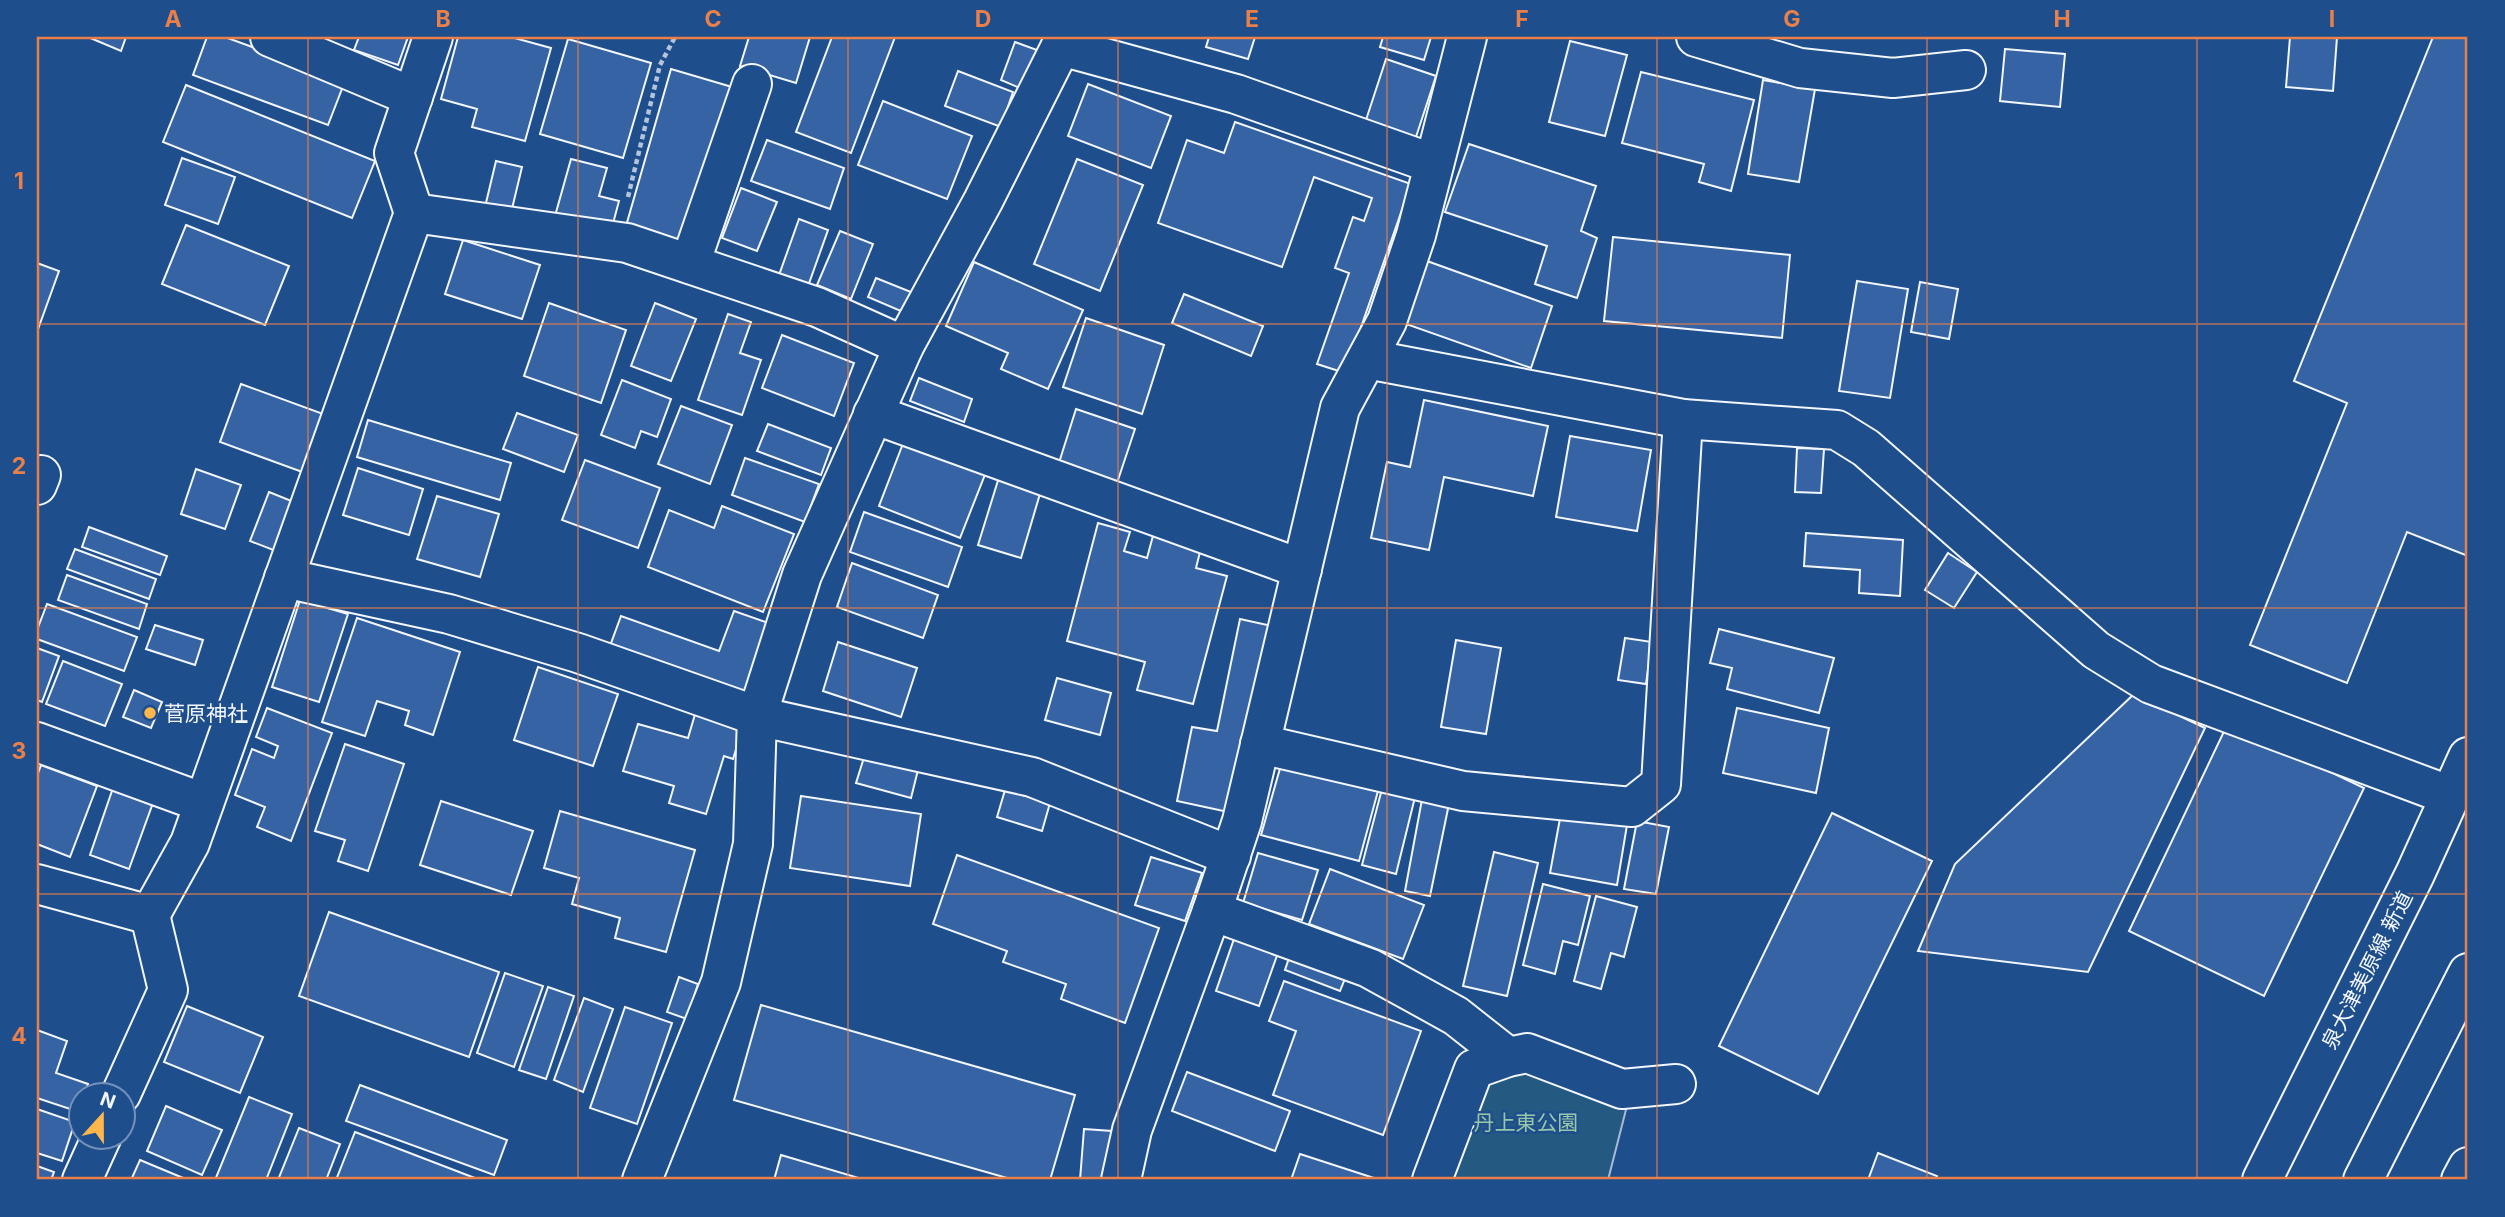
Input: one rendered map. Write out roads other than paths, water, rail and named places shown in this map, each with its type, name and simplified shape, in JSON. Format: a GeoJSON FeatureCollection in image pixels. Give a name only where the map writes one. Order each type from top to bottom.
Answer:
{"type":"FeatureCollection","features":[{"type":"Feature","properties":{"kind":"main road"},"geometry":{"type":"LineString","coordinates":[[270,37],[413,97]]}},
{"type":"Feature","properties":{"kind":"main road"},"geometry":{"type":"LineString","coordinates":[[127,1080],[168,989],[150,915],[190,843],[414,212],[394,153],[433,37]]}},
{"type":"Feature","properties":{"kind":"main road"},"geometry":{"type":"LineString","coordinates":[[1121,1180],[1132,1130],[1242,821],[1340,408],[1387,321],[1396,296],[1416,235],[1467,37]]}},
{"type":"Feature","properties":{"kind":"main road"},"geometry":{"type":"LineString","coordinates":[[1696,37],[1800,68],[1893,79],[1966,70]]}},
{"type":"Feature","properties":{"kind":"main road"},"geometry":{"type":"LineString","coordinates":[[642,1180],[721,982],[753,844],[757,716],[802,575],[904,346],[983,201],[1062,42],[1236,93],[1434,164]]}},
{"type":"Feature","properties":{"kind":"main road"},"geometry":{"type":"LineString","coordinates":[[690,264],[752,84]]}},
{"type":"Feature","properties":{"kind":"main road"},"geometry":{"type":"LineString","coordinates":[[414,212],[627,243],[817,307],[904,346]]}},
{"type":"Feature","properties":{"kind":"main road"},"geometry":{"type":"LineString","coordinates":[[1367,359],[1684,419],[1837,430],[1866,448],[2096,650],[2151,684],[2451,796]]}},
{"type":"Feature","properties":{"kind":"main road"},"geometry":{"type":"LineString","coordinates":[[873,414],[1302,569]]}},
{"type":"Feature","properties":{"kind":"main road"},"geometry":{"type":"LineString","coordinates":[[1260,744],[1463,791],[1632,807],[1661,784],[1684,419]]}},
{"type":"Feature","properties":{"kind":"main road"},"geometry":{"type":"LineString","coordinates":[[284,578],[449,614],[578,653],[757,716],[1032,777],[1231,856]]}},
{"type":"Feature","properties":{"kind":"main road"},"geometry":{"type":"LineString","coordinates":[[37,742],[204,803]]}},
{"type":"Feature","properties":{"kind":"main road","name":"泉大津美原線 新道"},"geometry":{"type":"LineString","coordinates":[[2262,1180],[2415,874],[2468,757]]}},
{"type":"Feature","properties":{"kind":"main road"},"geometry":{"type":"LineString","coordinates":[[37,884],[150,915]]}},
{"type":"Feature","properties":{"kind":"main road"},"geometry":{"type":"LineString","coordinates":[[1212,911],[1369,968],[1456,1016],[1508,1057]]}},
{"type":"Feature","properties":{"kind":"main road"},"geometry":{"type":"LineString","coordinates":[[2363,1180],[2468,973]]}},
{"type":"Feature","properties":{"kind":"main road"},"geometry":{"type":"LineString","coordinates":[[1432,1180],[1474,1069],[1527,1053],[1622,1089],[1676,1084]]}},
{"type":"Feature","properties":{"kind":"main road"},"geometry":{"type":"LineString","coordinates":[[82,1180],[96,1150]]}},
{"type":"Feature","properties":{"kind":"main road"},"geometry":{"type":"LineString","coordinates":[[2461,1180],[2468,1167]]}},
{"type":"Feature","properties":{"kind":"place","name":"菅原神社"},"geometry":{"type":"Point","coordinates":[150,713]}},
{"type":"Feature","properties":{"kind":"park label","name":"丹上東公園"},"geometry":{"type":"Point","coordinates":[1526,1122]}}]}
